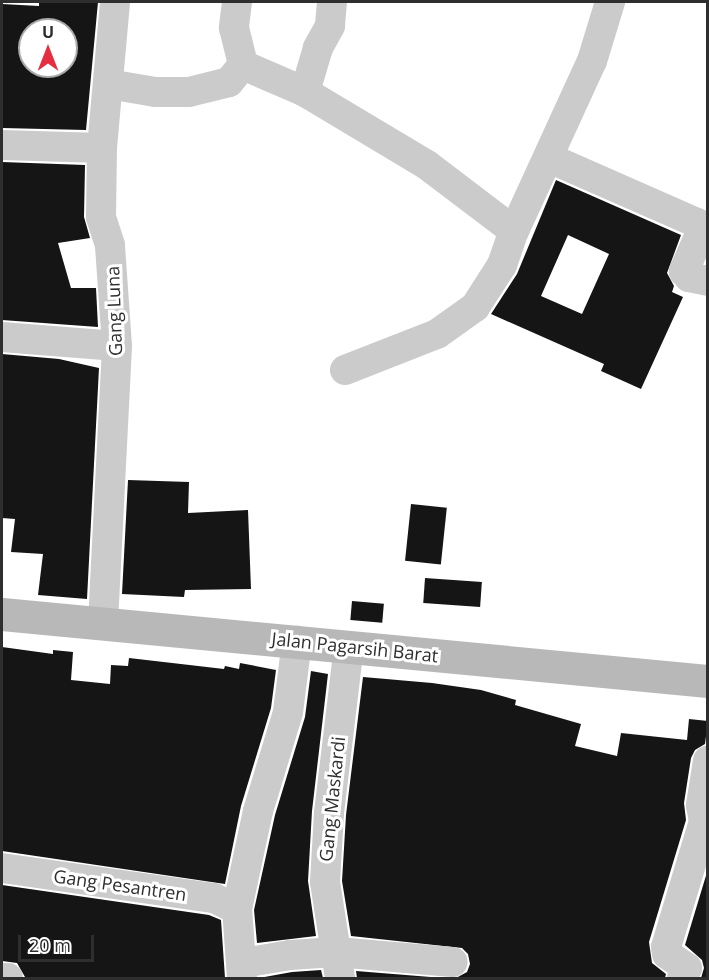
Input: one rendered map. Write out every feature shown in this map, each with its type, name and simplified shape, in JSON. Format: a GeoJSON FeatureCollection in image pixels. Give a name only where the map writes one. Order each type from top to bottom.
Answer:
{"type":"FeatureCollection","features":[{"type":"Feature","properties":{"kind":"street","name":"Gang Luna"},"geometry":{"type":"LineString","coordinates":[[103,622],[117,346],[110,245],[101,217],[102,148],[115,2]]}},
{"type":"Feature","properties":{"kind":"street"},"geometry":{"type":"LineString","coordinates":[[237,2],[234,28],[243,65]]}},
{"type":"Feature","properties":{"kind":"street"},"geometry":{"type":"LineString","coordinates":[[305,92],[318,48],[330,26],[332,2]]}},
{"type":"Feature","properties":{"kind":"street"},"geometry":{"type":"LineString","coordinates":[[345,370],[437,334],[461,320],[475,307],[502,265],[514,231],[592,61],[610,2]]}},
{"type":"Feature","properties":{"kind":"street"},"geometry":{"type":"LineString","coordinates":[[108,84],[154,92],[189,92],[230,82],[243,65]]}},
{"type":"Feature","properties":{"kind":"street"},"geometry":{"type":"LineString","coordinates":[[243,65],[305,92],[427,165],[514,231]]}},
{"type":"Feature","properties":{"kind":"street"},"geometry":{"type":"LineString","coordinates":[[2,145],[102,148]]}},
{"type":"Feature","properties":{"kind":"street"},"geometry":{"type":"LineString","coordinates":[[549,158],[697,223],[701,231],[684,271],[689,278],[708,280]]}},
{"type":"Feature","properties":{"kind":"street"},"geometry":{"type":"LineString","coordinates":[[2,337],[117,346]]}},
{"type":"Feature","properties":{"kind":"street","name":"Jalan Pagarsih Barat"},"geometry":{"type":"LineString","coordinates":[[2,614],[708,681]]}},
{"type":"Feature","properties":{"kind":"street"},"geometry":{"type":"LineString","coordinates":[[297,641],[288,712],[258,811],[237,909],[242,971],[290,955],[338,965],[453,962]]}},
{"type":"Feature","properties":{"kind":"street","name":"Gang Maskardi"},"geometry":{"type":"LineString","coordinates":[[338,965],[325,882],[329,813],[349,646]]}},
{"type":"Feature","properties":{"kind":"street"},"geometry":{"type":"LineString","coordinates":[[682,978],[687,968],[667,954],[666,947],[704,821],[701,805],[708,760]]}},
{"type":"Feature","properties":{"kind":"street","name":"Gang Pesantren"},"geometry":{"type":"LineString","coordinates":[[2,868],[214,898],[237,909]]}},
{"type":"Feature","properties":{"kind":"street"},"geometry":{"type":"LineString","coordinates":[[2,978],[8,978]]}},
{"type":"Feature","properties":{"kind":"building"},"geometry":{"type":"Polygon","coordinates":[[[39,2],[98,2],[86,130],[2,128],[2,4],[39,6],[39,2]]]}},
{"type":"Feature","properties":{"kind":"building"},"geometry":{"type":"Polygon","coordinates":[[[2,162],[85,165],[84,217],[90,238],[58,243],[71,288],[96,288],[98,327],[2,320],[2,162]]]}},
{"type":"Feature","properties":{"kind":"building"},"geometry":{"type":"Polygon","coordinates":[[[556,180],[681,235],[667,273],[674,286],[672,292],[683,297],[641,389],[601,371],[604,364],[491,314],[517,274],[556,180]],[[568,235],[541,296],[582,314],[609,254],[568,235]]]}},
{"type":"Feature","properties":{"kind":"building"},"geometry":{"type":"Polygon","coordinates":[[[2,354],[59,359],[99,368],[87,599],[38,595],[43,554],[11,552],[15,519],[2,518],[2,354]]]}},
{"type":"Feature","properties":{"kind":"building"},"geometry":{"type":"Polygon","coordinates":[[[128,480],[189,482],[188,513],[248,510],[251,589],[185,590],[184,597],[122,594],[128,480]]]}},
{"type":"Feature","properties":{"kind":"building"},"geometry":{"type":"Polygon","coordinates":[[[411,504],[447,508],[441,564],[405,561],[411,504]]]}},
{"type":"Feature","properties":{"kind":"building"},"geometry":{"type":"Polygon","coordinates":[[[425,578],[482,582],[480,607],[423,603],[425,578]]]}},
{"type":"Feature","properties":{"kind":"building"},"geometry":{"type":"Polygon","coordinates":[[[352,601],[384,604],[382,623],[350,620],[352,601]]]}},
{"type":"Feature","properties":{"kind":"building"},"geometry":{"type":"Polygon","coordinates":[[[2,647],[53,654],[53,650],[73,652],[71,680],[110,684],[111,665],[128,666],[129,658],[224,669],[225,666],[239,669],[240,663],[276,670],[271,708],[241,806],[225,884],[2,851],[2,647]]]}},
{"type":"Feature","properties":{"kind":"building"},"geometry":{"type":"Polygon","coordinates":[[[311,671],[328,674],[312,811],[308,881],[316,936],[257,943],[254,910],[275,815],[305,717],[311,671]]]}},
{"type":"Feature","properties":{"kind":"building"},"geometry":{"type":"Polygon","coordinates":[[[363,677],[481,690],[516,700],[515,705],[581,724],[575,746],[617,756],[621,733],[687,740],[689,719],[708,721],[705,744],[695,750],[691,758],[684,803],[686,820],[649,942],[652,963],[666,974],[665,978],[456,978],[467,972],[470,964],[468,954],[462,948],[351,936],[342,881],[346,815],[363,677]]]}},
{"type":"Feature","properties":{"kind":"building"},"geometry":{"type":"Polygon","coordinates":[[[708,869],[708,978],[701,978],[704,968],[702,960],[685,945],[708,869]]]}},
{"type":"Feature","properties":{"kind":"building"},"geometry":{"type":"Polygon","coordinates":[[[2,885],[209,915],[221,920],[225,978],[25,977],[17,963],[2,961],[2,885]]]}},
{"type":"Feature","properties":{"kind":"building"},"geometry":{"type":"Polygon","coordinates":[[[321,970],[323,978],[259,978],[292,972],[321,970]]]}},
{"type":"Feature","properties":{"kind":"building"},"geometry":{"type":"Polygon","coordinates":[[[356,971],[443,978],[357,978],[356,971]]]}}]}
